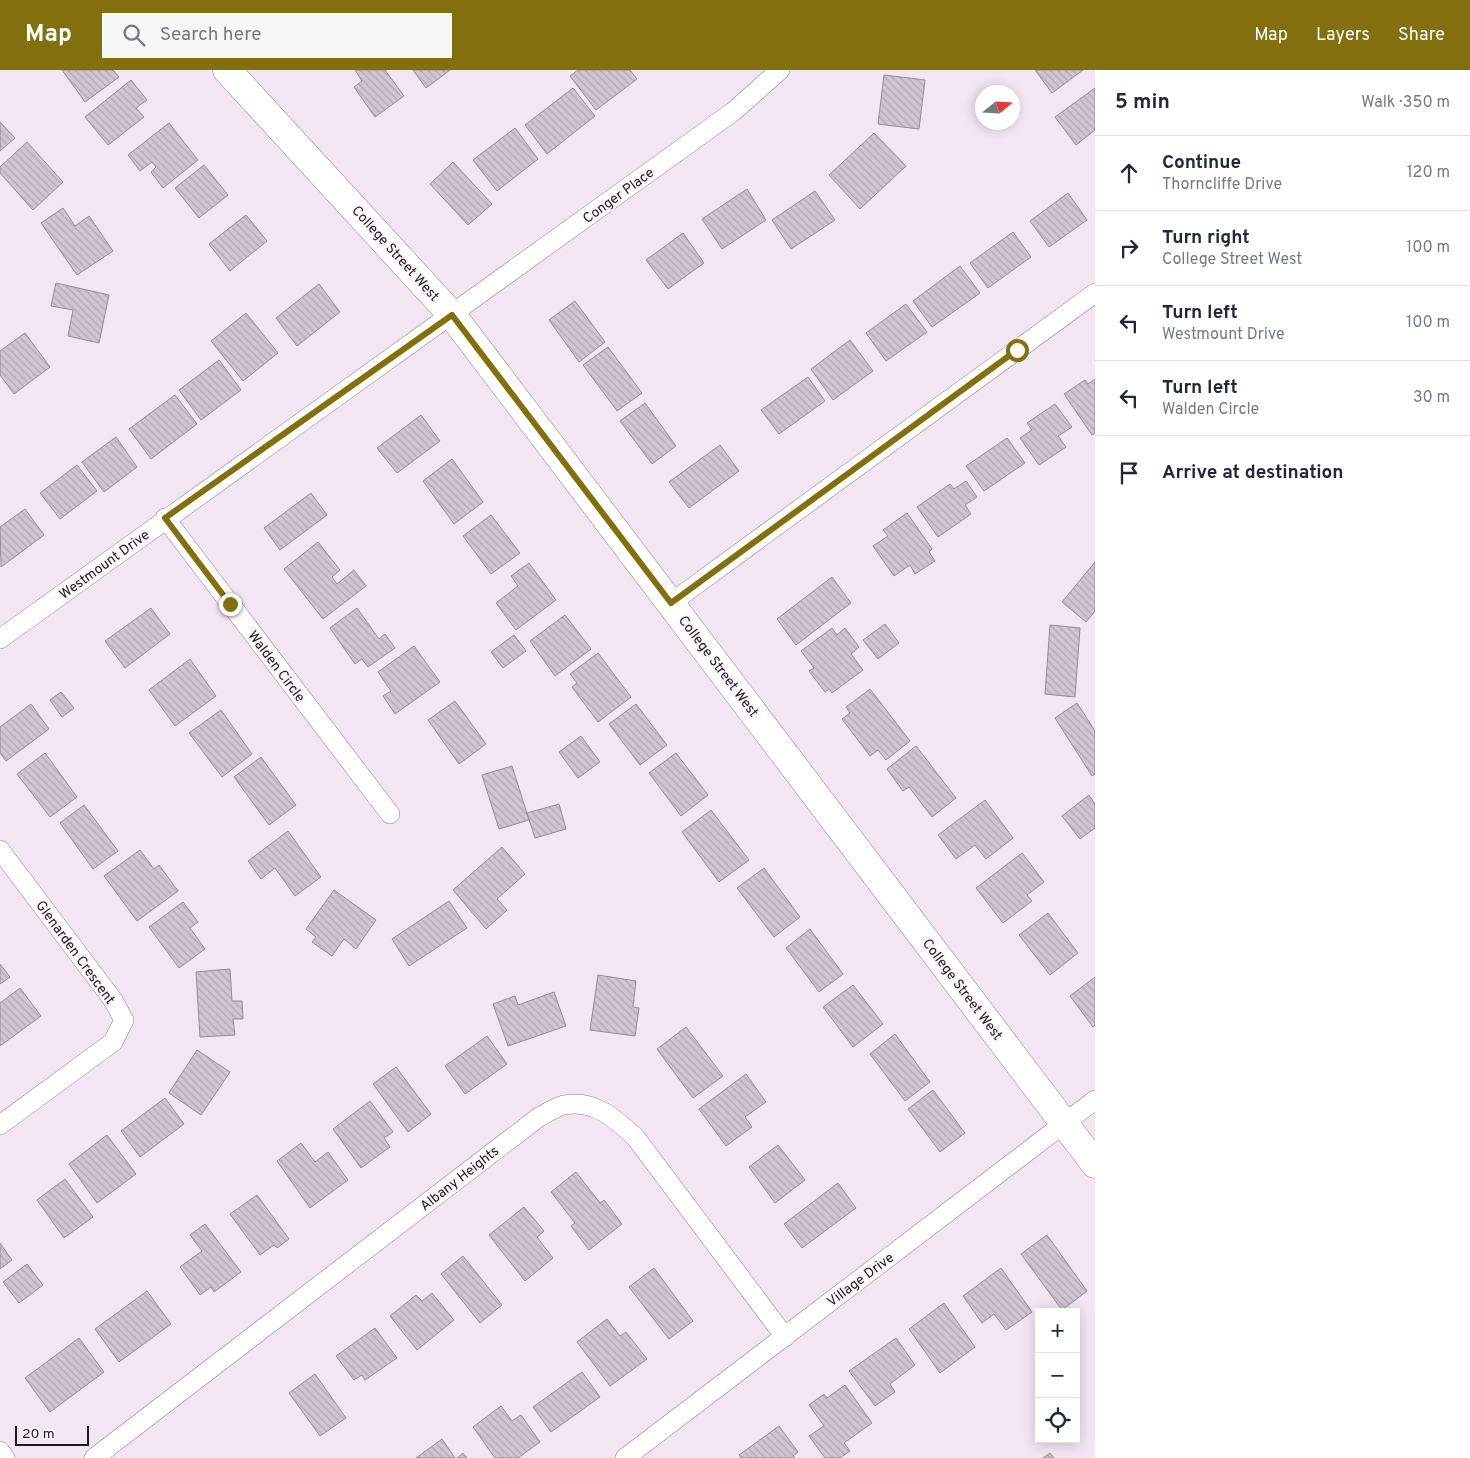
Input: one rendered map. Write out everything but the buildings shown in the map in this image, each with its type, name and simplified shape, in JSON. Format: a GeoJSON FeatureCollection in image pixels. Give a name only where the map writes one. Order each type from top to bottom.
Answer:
{"type":"FeatureCollection","features":[{"type":"Feature","properties":{"kind":"street","name":"Conger Place"},"geometry":{"type":"LineString","coordinates":[[452,315],[734,111],[780,70]]}},
{"type":"Feature","properties":{"kind":"street","name":"College Street West"},"geometry":{"type":"LineString","coordinates":[[236,73],[452,315],[1095,1164]]}},
{"type":"Feature","properties":{"kind":"street"},"geometry":{"type":"LineString","coordinates":[[671,603],[1095,293]]}},
{"type":"Feature","properties":{"kind":"street","name":"Westmount Drive"},"geometry":{"type":"LineString","coordinates":[[0,639],[165,518],[452,315]]}},
{"type":"Feature","properties":{"kind":"street","name":"Walden Circle"},"geometry":{"type":"LineString","coordinates":[[165,518],[390,814]]}},
{"type":"Feature","properties":{"kind":"street","name":"Glenarden Crescent"},"geometry":{"type":"LineString","coordinates":[[0,850],[113,1000],[124,1020],[113,1042],[0,1125]]}},
{"type":"Feature","properties":{"kind":"street","name":"Village Drive"},"geometry":{"type":"LineString","coordinates":[[625,1458],[1095,1100]]}},
{"type":"Feature","properties":{"kind":"street","name":"Albany Heights"},"geometry":{"type":"LineString","coordinates":[[94,1458],[539,1117],[564,1105],[590,1106],[614,1117],[636,1138],[785,1337]]}},
{"type":"Feature","properties":{"kind":"street"},"geometry":{"type":"LineString","coordinates":[[0,1451],[5,1458]]}},
{"type":"Feature","properties":{"kind":"route"},"geometry":{"type":"LineString","coordinates":[[230,604],[165,518],[452,315],[671,603],[1017,350]]}}]}
